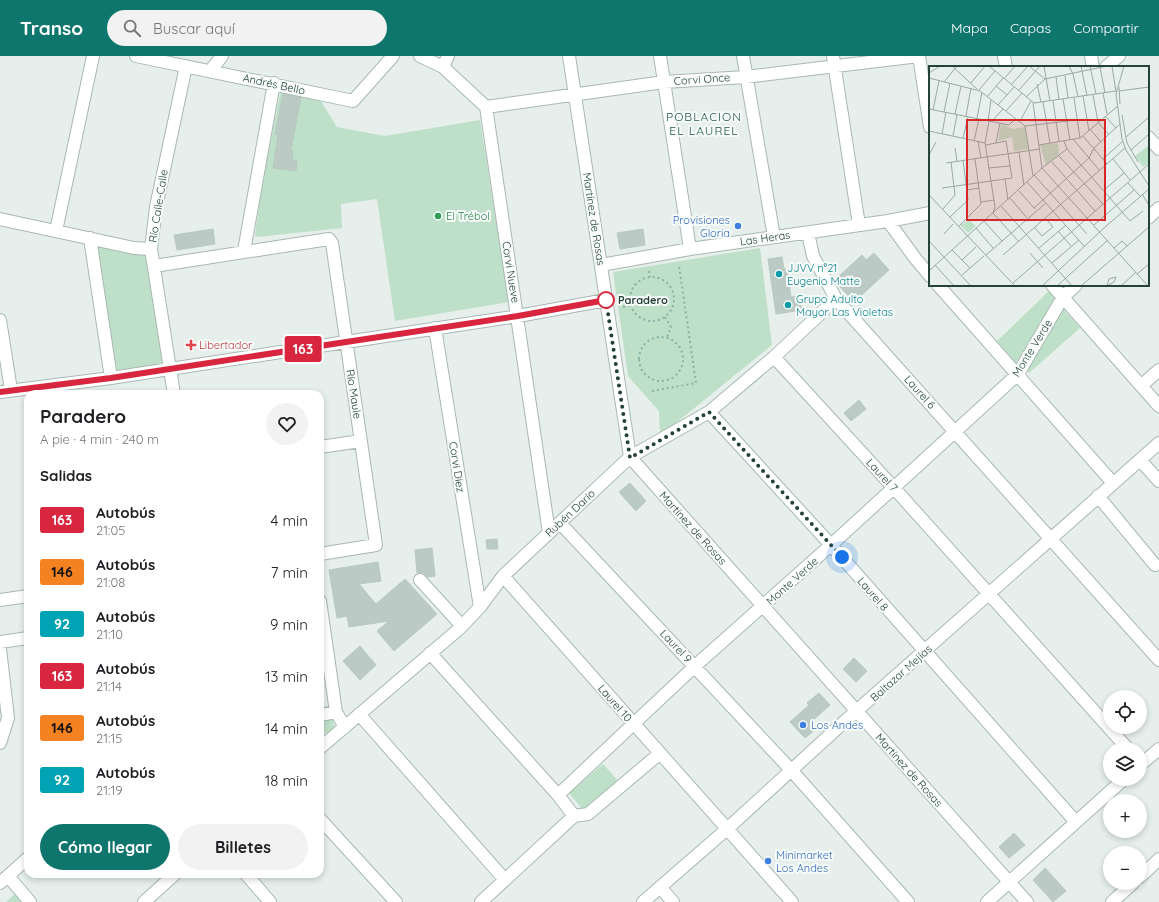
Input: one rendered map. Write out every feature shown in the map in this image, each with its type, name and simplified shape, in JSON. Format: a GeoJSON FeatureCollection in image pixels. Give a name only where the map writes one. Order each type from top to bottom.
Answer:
{"type":"FeatureCollection","features":[{"type":"Feature","properties":{"kind":"street"},"geometry":{"type":"LineString","coordinates":[[56,231],[93,56]]}},
{"type":"Feature","properties":{"kind":"street","name":"Andrés Bello"},"geometry":{"type":"LineString","coordinates":[[136,56],[171,59],[186,66],[274,83],[353,101],[393,56]]}},
{"type":"Feature","properties":{"kind":"street"},"geometry":{"type":"LineString","coordinates":[[210,71],[222,56]]}},
{"type":"Feature","properties":{"kind":"street"},"geometry":{"type":"LineString","coordinates":[[420,56],[446,61],[486,107]]}},
{"type":"Feature","properties":{"kind":"street","name":"Martínez de Rosas"},"geometry":{"type":"LineString","coordinates":[[569,56],[630,458],[1027,902]]}},
{"type":"Feature","properties":{"kind":"street"},"geometry":{"type":"LineString","coordinates":[[660,56],[690,250]]}},
{"type":"Feature","properties":{"kind":"street"},"geometry":{"type":"LineString","coordinates":[[743,56],[774,237]]}},
{"type":"Feature","properties":{"kind":"street"},"geometry":{"type":"LineString","coordinates":[[919,56],[929,121]]}},
{"type":"Feature","properties":{"kind":"street","name":"Corvi Once"},"geometry":{"type":"LineString","coordinates":[[486,107],[664,82],[746,77],[834,62],[919,56]]}},
{"type":"Feature","properties":{"kind":"street"},"geometry":{"type":"LineString","coordinates":[[1004,56],[1006,66]]}},
{"type":"Feature","properties":{"kind":"street"},"geometry":{"type":"LineString","coordinates":[[1091,56],[1093,66]]}},
{"type":"Feature","properties":{"kind":"street"},"geometry":{"type":"LineString","coordinates":[[1107,66],[1119,56]]}},
{"type":"Feature","properties":{"kind":"street"},"geometry":{"type":"LineString","coordinates":[[834,62],[859,225]]}},
{"type":"Feature","properties":{"kind":"street","name":"Río Calle-Calle"},"geometry":{"type":"LineString","coordinates":[[173,390],[151,250],[156,207],[186,66]]}},
{"type":"Feature","properties":{"kind":"street"},"geometry":{"type":"LineString","coordinates":[[154,266],[244,251],[274,83]]}},
{"type":"Feature","properties":{"kind":"street","name":"Corvi Nueve"},"geometry":{"type":"LineString","coordinates":[[486,107],[550,532]]}},
{"type":"Feature","properties":{"kind":"street"},"geometry":{"type":"LineString","coordinates":[[1149,138],[1159,149]]}},
{"type":"Feature","properties":{"kind":"street"},"geometry":{"type":"LineString","coordinates":[[1149,217],[1159,208]]}},
{"type":"Feature","properties":{"kind":"street","name":"Las Heras"},"geometry":{"type":"LineString","coordinates":[[601,265],[774,237],[888,221],[929,213]]}},
{"type":"Feature","properties":{"kind":"street"},"geometry":{"type":"LineString","coordinates":[[0,219],[151,250]]}},
{"type":"Feature","properties":{"kind":"street"},"geometry":{"type":"LineString","coordinates":[[888,221],[929,275]]}},
{"type":"Feature","properties":{"kind":"street","name":"Laurel 6"},"geometry":{"type":"LineString","coordinates":[[808,233],[813,256],[836,298],[1051,539],[1154,646],[1159,660]]}},
{"type":"Feature","properties":{"kind":"street"},"geometry":{"type":"LineString","coordinates":[[90,238],[111,378]]}},
{"type":"Feature","properties":{"kind":"street","name":"Río Maule"},"geometry":{"type":"LineString","coordinates":[[244,251],[329,239],[332,243],[376,546],[324,553]]}},
{"type":"Feature","properties":{"kind":"street"},"geometry":{"type":"LineString","coordinates":[[939,286],[1113,483]]}},
{"type":"Feature","properties":{"kind":"street"},"geometry":{"type":"LineString","coordinates":[[1053,286],[1159,406]]}},
{"type":"Feature","properties":{"kind":"street","name":"Monte Verde"},"geometry":{"type":"LineString","coordinates":[[558,795],[632,723],[831,546],[1018,374],[1063,297],[1075,286]]}},
{"type":"Feature","properties":{"kind":"street","name":"Rubén Darío"},"geometry":{"type":"LineString","coordinates":[[324,745],[462,626],[480,607],[503,576],[630,458],[709,412],[774,357],[836,298]]}},
{"type":"Feature","properties":{"kind":"street"},"geometry":{"type":"LineString","coordinates":[[34,390],[63,389],[111,378],[170,368],[518,316],[606,300]]}},
{"type":"Feature","properties":{"kind":"street"},"geometry":{"type":"LineString","coordinates":[[0,320],[5,391],[24,390]]}},
{"type":"Feature","properties":{"kind":"street","name":"Corvi Diez"},"geometry":{"type":"LineString","coordinates":[[435,328],[480,607]]}},
{"type":"Feature","properties":{"kind":"street","name":"Laurel 7"},"geometry":{"type":"LineString","coordinates":[[774,357],[894,488],[1122,742]]}},
{"type":"Feature","properties":{"kind":"street"},"geometry":{"type":"LineString","coordinates":[[1142,385],[1159,370]]}},
{"type":"Feature","properties":{"kind":"street","name":"Laurel 8"},"geometry":{"type":"LineString","coordinates":[[709,412],[831,546],[1075,821]]}},
{"type":"Feature","properties":{"kind":"street"},"geometry":{"type":"LineString","coordinates":[[324,447],[362,442]]}},
{"type":"Feature","properties":{"kind":"street","name":"Baltazar Mejías"},"geometry":{"type":"LineString","coordinates":[[642,902],[727,829],[857,711],[1159,443]]}},
{"type":"Feature","properties":{"kind":"street"},"geometry":{"type":"LineString","coordinates":[[1140,460],[1159,482]]}},
{"type":"Feature","properties":{"kind":"street"},"geometry":{"type":"LineString","coordinates":[[1098,496],[1155,565]]}},
{"type":"Feature","properties":{"kind":"street","name":"Laurel 9"},"geometry":{"type":"LineString","coordinates":[[560,523],[792,771],[908,902]]}},
{"type":"Feature","properties":{"kind":"street","name":"Laurel 10"},"geometry":{"type":"LineString","coordinates":[[503,576],[659,754],[792,902]]}},
{"type":"Feature","properties":{"kind":"street"},"geometry":{"type":"LineString","coordinates":[[420,580],[462,626]]}},
{"type":"Feature","properties":{"kind":"street"},"geometry":{"type":"LineString","coordinates":[[0,600],[24,597]]}},
{"type":"Feature","properties":{"kind":"street"},"geometry":{"type":"LineString","coordinates":[[324,629],[336,712],[345,727]]}},
{"type":"Feature","properties":{"kind":"street"},"geometry":{"type":"LineString","coordinates":[[0,642],[24,639]]}},
{"type":"Feature","properties":{"kind":"street"},"geometry":{"type":"LineString","coordinates":[[0,649],[8,718],[0,743]]}},
{"type":"Feature","properties":{"kind":"street"},"geometry":{"type":"LineString","coordinates":[[430,653],[558,795],[574,816]]}},
{"type":"Feature","properties":{"kind":"street"},"geometry":{"type":"LineString","coordinates":[[324,714],[336,712]]}},
{"type":"Feature","properties":{"kind":"street"},"geometry":{"type":"LineString","coordinates":[[359,714],[505,880]]}},
{"type":"Feature","properties":{"kind":"street"},"geometry":{"type":"LineString","coordinates":[[1147,758],[1159,749]]}},
{"type":"Feature","properties":{"kind":"street"},"geometry":{"type":"LineString","coordinates":[[481,902],[574,816],[588,814],[659,754]]}},
{"type":"Feature","properties":{"kind":"street"},"geometry":{"type":"LineString","coordinates":[[987,902],[1075,821],[1116,786]]}},
{"type":"Feature","properties":{"kind":"street"},"geometry":{"type":"LineString","coordinates":[[324,823],[396,902]]}},
{"type":"Feature","properties":{"kind":"street"},"geometry":{"type":"LineString","coordinates":[[1147,870],[1159,859]]}},
{"type":"Feature","properties":{"kind":"street"},"geometry":{"type":"LineString","coordinates":[[24,862],[4,879],[30,902]]}},
{"type":"Feature","properties":{"kind":"street"},"geometry":{"type":"LineString","coordinates":[[144,902],[171,878]]}},
{"type":"Feature","properties":{"kind":"street"},"geometry":{"type":"LineString","coordinates":[[249,878],[270,902]]}},
{"type":"Feature","properties":{"kind":"street"},"geometry":{"type":"LineString","coordinates":[[660,887],[674,902]]}},
{"type":"Feature","properties":{"kind":"street"},"geometry":{"type":"LineString","coordinates":[[1112,902],[1125,890]]}},
{"type":"Feature","properties":{"kind":"path"},"geometry":{"type":"LineString","coordinates":[[652,391],[696,383],[680,266]]}},
{"type":"Feature","properties":{"kind":"path"},"geometry":{"type":"LineString","coordinates":[[649,271],[650,277]]}},
{"type":"Feature","properties":{"kind":"path"},"geometry":{"type":"LineString","coordinates":[[650,277],[664,280],[673,291],[674,306],[665,317],[652,321],[639,317],[631,305],[630,299],[634,287],[644,279],[650,277]]}},
{"type":"Feature","properties":{"kind":"path"},"geometry":{"type":"LineString","coordinates":[[623,307],[631,305]]}},
{"type":"Feature","properties":{"kind":"path"},"geometry":{"type":"LineString","coordinates":[[665,317],[671,327],[667,338]]}},
{"type":"Feature","properties":{"kind":"path"},"geometry":{"type":"LineString","coordinates":[[661,337],[667,338],[678,345],[683,357],[682,363],[680,370],[670,378],[658,380],[646,374],[640,363],[641,350],[649,341],[661,337]]}},
{"type":"Feature","properties":{"kind":"green space","name":"El Trébol"},"geometry":{"type":"Polygon","coordinates":[[[284,90],[319,98],[337,127],[385,136],[480,120],[509,302],[395,321],[377,199],[341,204],[342,228],[257,237],[255,235],[262,184],[280,94],[284,90]]]}},
{"type":"Feature","properties":{"kind":"green space"},"geometry":{"type":"Polygon","coordinates":[[[96,244],[145,253],[164,366],[114,373],[96,244]]]}},
{"type":"Feature","properties":{"kind":"green space"},"geometry":{"type":"Polygon","coordinates":[[[760,248],[772,345],[660,436],[659,411],[628,376],[613,272],[760,248]]]}},
{"type":"Feature","properties":{"kind":"green space"},"geometry":{"type":"Polygon","coordinates":[[[1051,289],[1056,300],[1016,363],[997,341],[1051,289]]]}},
{"type":"Feature","properties":{"kind":"green space"},"geometry":{"type":"Polygon","coordinates":[[[1062,308],[1080,328],[1029,373],[1026,368],[1062,308]]]}},
{"type":"Feature","properties":{"kind":"green space"},"geometry":{"type":"Polygon","coordinates":[[[332,715],[335,731],[324,733],[324,716],[332,715]]]}},
{"type":"Feature","properties":{"kind":"green space"},"geometry":{"type":"Polygon","coordinates":[[[603,764],[620,783],[584,811],[569,793],[603,764]]]}},
{"type":"Feature","properties":{"kind":"green space"},"geometry":{"type":"Polygon","coordinates":[[[15,894],[23,902],[6,902],[15,894]]]}},
{"type":"Feature","properties":{"kind":"building"},"geometry":{"type":"Polygon","coordinates":[[[283,94],[301,98],[291,150],[293,150],[292,160],[297,160],[296,171],[273,168],[278,135],[275,134],[283,94]]]}},
{"type":"Feature","properties":{"kind":"building"},"geometry":{"type":"Polygon","coordinates":[[[213,229],[215,244],[177,250],[174,235],[213,229]]]}},
{"type":"Feature","properties":{"kind":"building"},"geometry":{"type":"Polygon","coordinates":[[[643,229],[645,245],[620,249],[617,233],[643,229]]]}},
{"type":"Feature","properties":{"kind":"building"},"geometry":{"type":"Polygon","coordinates":[[[874,253],[889,270],[854,302],[839,286],[843,282],[838,277],[862,255],[866,260],[874,253]]]}},
{"type":"Feature","properties":{"kind":"building"},"geometry":{"type":"Polygon","coordinates":[[[782,257],[784,269],[787,269],[791,297],[799,296],[802,310],[776,314],[768,259],[782,257]]]}},
{"type":"Feature","properties":{"kind":"building"},"geometry":{"type":"Polygon","coordinates":[[[859,400],[866,409],[851,421],[844,413],[859,400]]]}},
{"type":"Feature","properties":{"kind":"building"},"geometry":{"type":"Polygon","coordinates":[[[630,483],[646,501],[636,511],[619,492],[630,483]]]}},
{"type":"Feature","properties":{"kind":"building"},"geometry":{"type":"Polygon","coordinates":[[[497,539],[498,549],[487,549],[486,540],[497,539]]]}},
{"type":"Feature","properties":{"kind":"building"},"geometry":{"type":"Polygon","coordinates":[[[432,548],[435,576],[428,577],[423,573],[417,573],[415,550],[432,548]]]}},
{"type":"Feature","properties":{"kind":"building"},"geometry":{"type":"Polygon","coordinates":[[[378,562],[381,581],[359,584],[376,604],[405,579],[437,614],[394,651],[377,631],[389,621],[349,627],[347,616],[337,618],[329,570],[378,562]]]}},
{"type":"Feature","properties":{"kind":"building"},"geometry":{"type":"Polygon","coordinates":[[[360,646],[376,665],[360,680],[343,661],[360,646]]]}},
{"type":"Feature","properties":{"kind":"building"},"geometry":{"type":"Polygon","coordinates":[[[854,658],[867,671],[856,682],[843,669],[854,658]]]}},
{"type":"Feature","properties":{"kind":"building"},"geometry":{"type":"Polygon","coordinates":[[[819,693],[830,705],[811,722],[817,728],[805,738],[790,722],[809,705],[807,703],[819,693]]]}},
{"type":"Feature","properties":{"kind":"building"},"geometry":{"type":"Polygon","coordinates":[[[1014,833],[1025,845],[1009,858],[999,847],[1014,833]]]}},
{"type":"Feature","properties":{"kind":"building"},"geometry":{"type":"Polygon","coordinates":[[[1045,868],[1066,891],[1053,902],[1033,880],[1045,868]]]}},
{"type":"Feature","properties":{"kind":"bus line","name":"163"},"geometry":{"type":"LineString","coordinates":[[0,392],[111,378],[518,316],[606,300]]}},
{"type":"Feature","properties":{"kind":"place","name":"El Trébol"},"geometry":{"type":"Point","coordinates":[438,216]}},
{"type":"Feature","properties":{"kind":"place","name":"Provisiones Gloria"},"geometry":{"type":"Point","coordinates":[738,226]}},
{"type":"Feature","properties":{"kind":"place","name":"JJVV n°21 Eugenio Matte"},"geometry":{"type":"Point","coordinates":[779,274]}},
{"type":"Feature","properties":{"kind":"place","name":"Paradero"},"geometry":{"type":"Point","coordinates":[606,300]}},
{"type":"Feature","properties":{"kind":"place","name":"Grupo Adulto Mayor Las Violetas"},"geometry":{"type":"Point","coordinates":[788,305]}},
{"type":"Feature","properties":{"kind":"place","name":"Libertador"},"geometry":{"type":"Point","coordinates":[191,345]}},
{"type":"Feature","properties":{"kind":"place","name":"Los Andes"},"geometry":{"type":"Point","coordinates":[803,725]}},
{"type":"Feature","properties":{"kind":"place","name":"Minimarket Los Andes"},"geometry":{"type":"Point","coordinates":[768,861]}},
{"type":"Feature","properties":{"kind":"district","name":"POBLACION EL LAUREL"},"geometry":{"type":"Point","coordinates":[704,124]}},
{"type":"Feature","properties":{"kind":"route"},"geometry":{"type":"LineString","coordinates":[[606,300],[630,458],[709,412],[842,557]]}}]}
